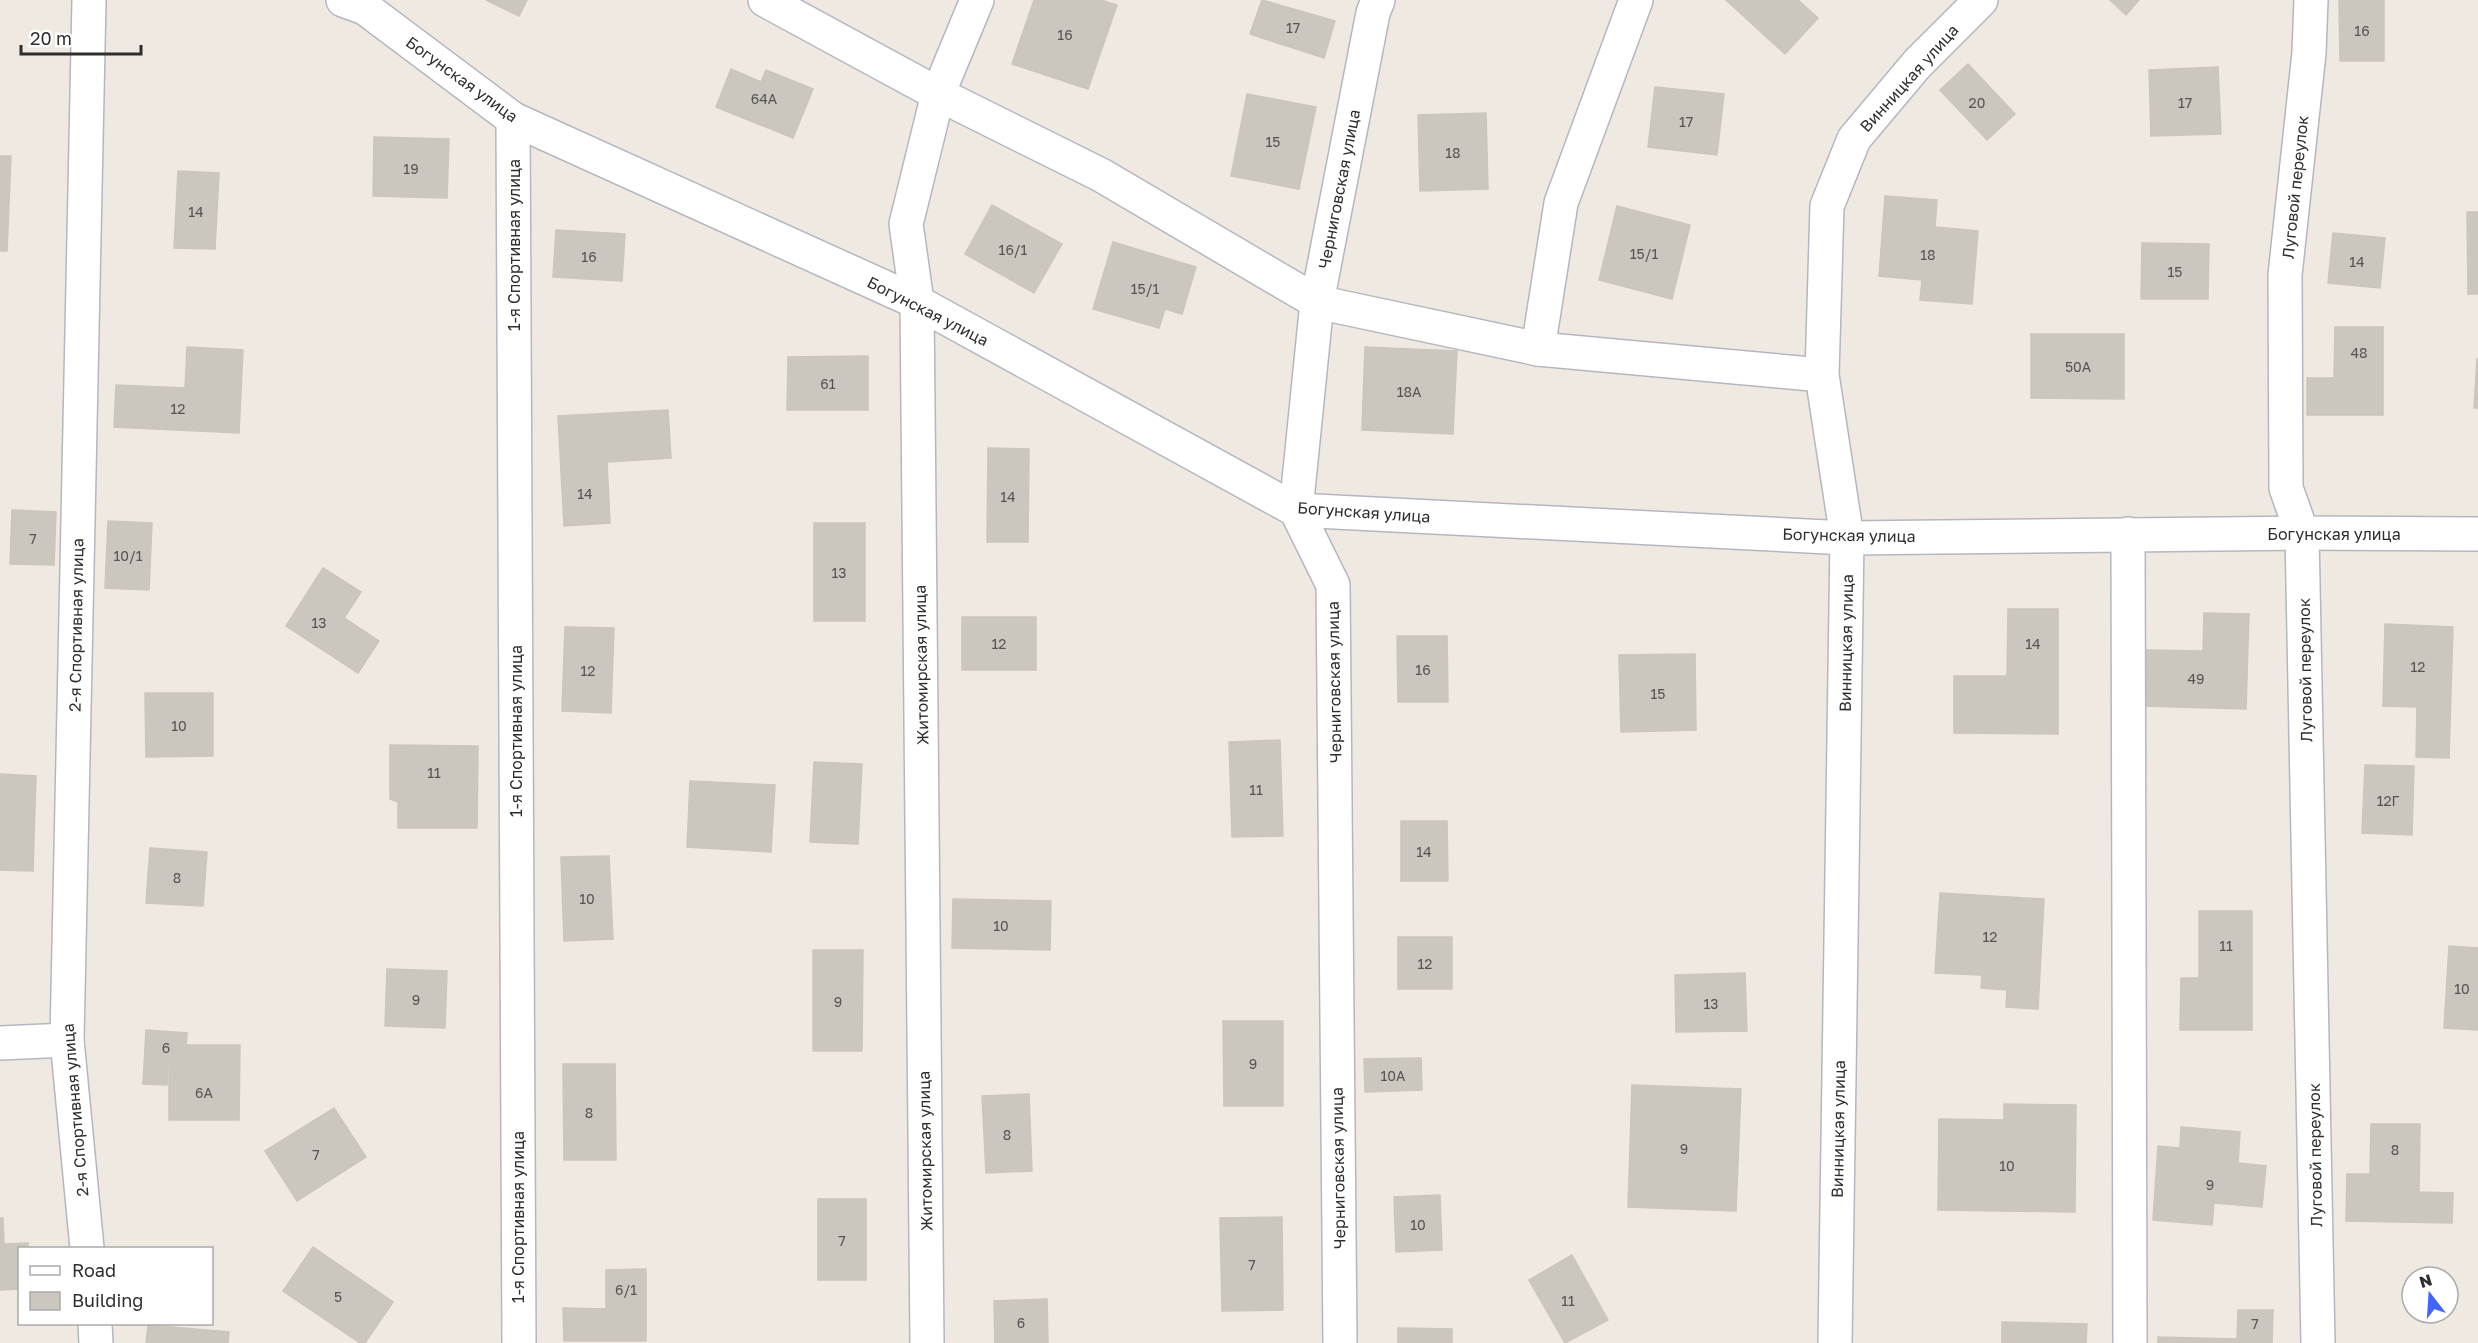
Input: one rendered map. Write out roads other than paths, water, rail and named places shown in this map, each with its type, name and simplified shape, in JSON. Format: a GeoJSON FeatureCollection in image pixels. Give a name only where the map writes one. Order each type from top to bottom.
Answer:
{"type":"FeatureCollection","features":[{"type":"Feature","properties":{"kind":"street","name":"2-я Спортивная улица"},"geometry":{"type":"LineString","coordinates":[[87,1247],[67,1040],[89,0]]}},
{"type":"Feature","properties":{"kind":"street"},"geometry":{"type":"LineString","coordinates":[[765,0],[938,94],[1101,175],[1317,302],[1538,349],[1822,375]]}},
{"type":"Feature","properties":{"kind":"street","name":"Житомирская улица"},"geometry":{"type":"LineString","coordinates":[[927,1343],[917,302],[906,224],[938,94],[977,0]]}},
{"type":"Feature","properties":{"kind":"street","name":"Черниговская улица"},"geometry":{"type":"LineString","coordinates":[[1340,1343],[1333,585],[1296,510],[1317,302],[1373,13],[1378,0]]}},
{"type":"Feature","properties":{"kind":"street"},"geometry":{"type":"LineString","coordinates":[[1538,349],[1561,202],[1636,0]]}},
{"type":"Feature","properties":{"kind":"street","name":"Винницкая улица"},"geometry":{"type":"LineString","coordinates":[[1835,1343],[1847,538],[1822,375],[1827,206],[1854,139],[1917,64],[1981,0]]}},
{"type":"Feature","properties":{"kind":"street","name":"Луговой переулок"},"geometry":{"type":"LineString","coordinates":[[2311,0],[2309,53],[2285,275],[2286,488],[2302,533],[2318,1343]]}},
{"type":"Feature","properties":{"kind":"street","name":"Богунская улица"},"geometry":{"type":"LineString","coordinates":[[359,3],[513,119],[917,302],[1296,510],[1847,538],[2127,534],[2478,534]]}},
{"type":"Feature","properties":{"kind":"street","name":"1-я Спортивная улица"},"geometry":{"type":"LineString","coordinates":[[513,119],[519,1343]]}},
{"type":"Feature","properties":{"kind":"street"},"geometry":{"type":"LineString","coordinates":[[2127,534],[2130,1343]]}},
{"type":"Feature","properties":{"kind":"street"},"geometry":{"type":"LineString","coordinates":[[0,1043],[67,1040]]}},
{"type":"Feature","properties":{"kind":"street"},"geometry":{"type":"LineString","coordinates":[[95,1325],[96,1343]]}}]}
